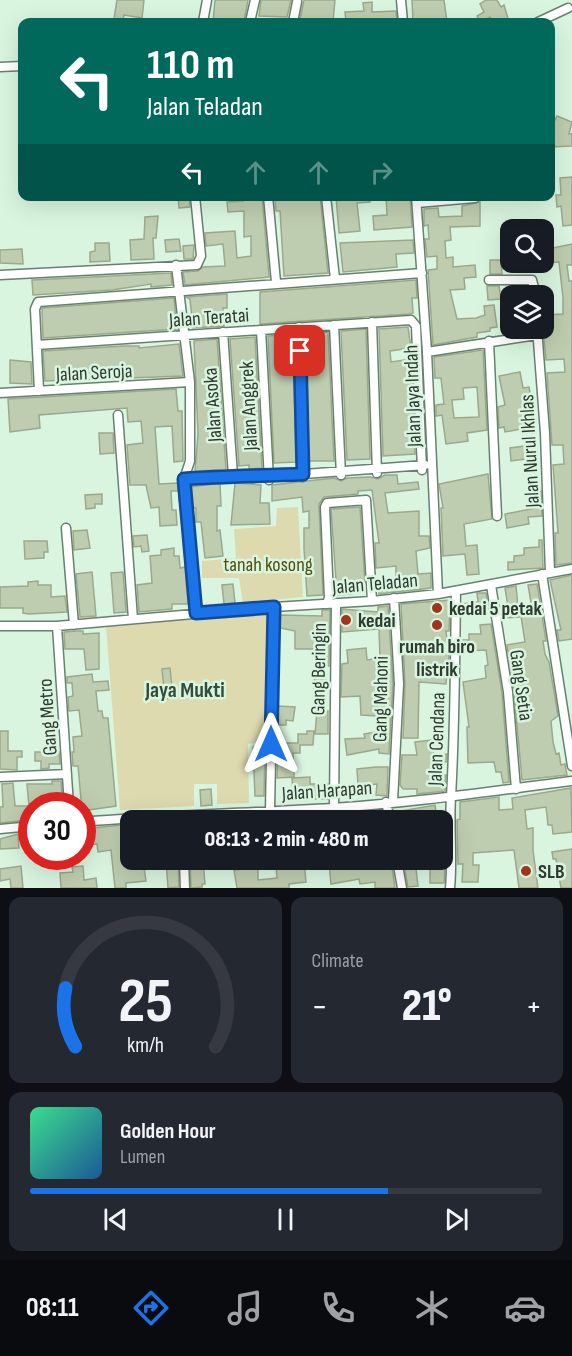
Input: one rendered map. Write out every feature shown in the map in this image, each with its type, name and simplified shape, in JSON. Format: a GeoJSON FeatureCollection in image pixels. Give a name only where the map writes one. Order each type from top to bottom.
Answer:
{"type":"FeatureCollection","features":[{"type":"Feature","properties":{"kind":"street"},"geometry":{"type":"LineString","coordinates":[[204,18],[207,0]]}},
{"type":"Feature","properties":{"kind":"street"},"geometry":{"type":"LineString","coordinates":[[251,18],[255,0]]}},
{"type":"Feature","properties":{"kind":"street"},"geometry":{"type":"LineString","coordinates":[[401,0],[403,18]]}},
{"type":"Feature","properties":{"kind":"street"},"geometry":{"type":"LineString","coordinates":[[294,18],[297,2]]}},
{"type":"Feature","properties":{"kind":"street"},"geometry":{"type":"LineString","coordinates":[[547,18],[568,8]]}},
{"type":"Feature","properties":{"kind":"street"},"geometry":{"type":"LineString","coordinates":[[0,67],[18,66]]}},
{"type":"Feature","properties":{"kind":"street"},"geometry":{"type":"LineString","coordinates":[[0,275],[197,265],[201,261],[195,201]]}},
{"type":"Feature","properties":{"kind":"street"},"geometry":{"type":"LineString","coordinates":[[268,201],[276,282]]}},
{"type":"Feature","properties":{"kind":"street"},"geometry":{"type":"LineString","coordinates":[[327,201],[335,279]]}},
{"type":"Feature","properties":{"kind":"street","name":"Jalan Jaya Indah"},"geometry":{"type":"LineString","coordinates":[[417,201],[428,352],[427,468],[438,594]]}},
{"type":"Feature","properties":{"kind":"street"},"geometry":{"type":"LineString","coordinates":[[176,266],[189,382],[190,462],[184,479],[196,613]]}},
{"type":"Feature","properties":{"kind":"street"},"geometry":{"type":"LineString","coordinates":[[39,391],[35,309],[38,302],[180,292],[276,282],[422,273]]}},
{"type":"Feature","properties":{"kind":"street"},"geometry":{"type":"LineString","coordinates":[[489,280],[532,280],[533,285]]}},
{"type":"Feature","properties":{"kind":"street","name":"Jalan Teratai"},"geometry":{"type":"LineString","coordinates":[[37,345],[411,320],[416,326],[427,468]]}},
{"type":"Feature","properties":{"kind":"street"},"geometry":{"type":"LineString","coordinates":[[372,322],[377,471]]}},
{"type":"Feature","properties":{"kind":"street"},"geometry":{"type":"LineString","coordinates":[[334,325],[341,473]]}},
{"type":"Feature","properties":{"kind":"street"},"geometry":{"type":"LineString","coordinates":[[299,327],[303,476]]}},
{"type":"Feature","properties":{"kind":"street","name":"Jalan Anggrek"},"geometry":{"type":"LineString","coordinates":[[261,330],[262,479]]}},
{"type":"Feature","properties":{"kind":"street","name":"Jalan Asoka"},"geometry":{"type":"LineString","coordinates":[[224,332],[233,476]]}},
{"type":"Feature","properties":{"kind":"street"},"geometry":{"type":"LineString","coordinates":[[428,352],[500,339]]}},
{"type":"Feature","properties":{"kind":"street","name":"Jalan Nurul Ikhlas"},"geometry":{"type":"LineString","coordinates":[[538,339],[545,432],[546,574],[572,766]]}},
{"type":"Feature","properties":{"kind":"street"},"geometry":{"type":"LineString","coordinates":[[489,341],[497,516]]}},
{"type":"Feature","properties":{"kind":"street","name":"Jalan Seroja"},"geometry":{"type":"LineString","coordinates":[[0,393],[189,382]]}},
{"type":"Feature","properties":{"kind":"street"},"geometry":{"type":"LineString","coordinates":[[118,415],[133,619]]}},
{"type":"Feature","properties":{"kind":"street"},"geometry":{"type":"LineString","coordinates":[[184,479],[233,476],[262,479],[427,468]]}},
{"type":"Feature","properties":{"kind":"street","name":"Gang Beringin"},"geometry":{"type":"LineString","coordinates":[[334,808],[331,604],[325,507],[327,502],[366,500],[372,601]]}},
{"type":"Feature","properties":{"kind":"street"},"geometry":{"type":"LineString","coordinates":[[66,528],[74,625]]}},
{"type":"Feature","properties":{"kind":"street","name":"Jalan Teladan"},"geometry":{"type":"LineString","coordinates":[[0,627],[74,625],[196,613],[372,601],[438,594],[572,569]]}},
{"type":"Feature","properties":{"kind":"street","name":"Gang Setia"},"geometry":{"type":"LineString","coordinates":[[491,585],[508,692],[516,789]]}},
{"type":"Feature","properties":{"kind":"street","name":"Jalan Cendana"},"geometry":{"type":"LineString","coordinates":[[450,888],[456,591]]}},
{"type":"Feature","properties":{"kind":"street","name":"Gang Mahoni"},"geometry":{"type":"LineString","coordinates":[[389,810],[399,684],[394,598]]}},
{"type":"Feature","properties":{"kind":"street"},"geometry":{"type":"LineString","coordinates":[[270,810],[274,607]]}},
{"type":"Feature","properties":{"kind":"street","name":"Gang Metro"},"geometry":{"type":"LineString","coordinates":[[57,626],[68,792]]}},
{"type":"Feature","properties":{"kind":"street"},"geometry":{"type":"LineString","coordinates":[[0,777],[67,774]]}},
{"type":"Feature","properties":{"kind":"street","name":"Jalan Harapan"},"geometry":{"type":"LineString","coordinates":[[270,810],[334,808],[389,801],[451,797],[572,781]]}},
{"type":"Feature","properties":{"kind":"street","name":"Jalan Harapan"},"geometry":{"type":"LineString","coordinates":[[96,821],[120,820]]}},
{"type":"Feature","properties":{"kind":"street"},"geometry":{"type":"LineString","coordinates":[[0,829],[18,827]]}},
{"type":"Feature","properties":{"kind":"street"},"geometry":{"type":"LineString","coordinates":[[184,870],[185,888]]}},
{"type":"Feature","properties":{"kind":"street"},"geometry":{"type":"LineString","coordinates":[[399,870],[402,888]]}},
{"type":"Feature","properties":{"kind":"green space","name":"tanah kosong"},"geometry":{"type":"Polygon","coordinates":[[[298,507],[303,597],[243,603],[239,578],[202,578],[202,561],[236,558],[234,529],[276,526],[277,508],[298,507]]]}},
{"type":"Feature","properties":{"kind":"green space","name":"tanah kosong"},"geometry":{"type":"Polygon","coordinates":[[[271,611],[269,740],[248,744],[249,803],[217,804],[217,784],[194,784],[194,806],[120,810],[106,625],[271,611]]]}},
{"type":"Feature","properties":{"kind":"building"},"geometry":{"type":"Polygon","coordinates":[[[117,0],[144,0],[142,18],[124,15],[124,18],[114,18],[117,0]]]}},
{"type":"Feature","properties":{"kind":"building"},"geometry":{"type":"Polygon","coordinates":[[[215,0],[248,0],[245,18],[213,18],[215,0]]]}},
{"type":"Feature","properties":{"kind":"building"},"geometry":{"type":"Polygon","coordinates":[[[261,0],[291,0],[287,17],[259,16],[261,0]]]}},
{"type":"Feature","properties":{"kind":"building"},"geometry":{"type":"Polygon","coordinates":[[[304,0],[335,0],[333,18],[300,18],[304,0]]]}},
{"type":"Feature","properties":{"kind":"building"},"geometry":{"type":"Polygon","coordinates":[[[412,0],[444,0],[446,18],[413,18],[412,0]]]}},
{"type":"Feature","properties":{"kind":"building"},"geometry":{"type":"Polygon","coordinates":[[[486,0],[497,0],[501,7],[504,5],[508,18],[478,18],[477,16],[484,12],[480,4],[486,0]]]}},
{"type":"Feature","properties":{"kind":"building"},"geometry":{"type":"Polygon","coordinates":[[[372,2],[372,12],[396,11],[397,18],[346,18],[345,12],[364,11],[363,3],[372,2]]]}},
{"type":"Feature","properties":{"kind":"building"},"geometry":{"type":"Polygon","coordinates":[[[557,116],[572,122],[569,134],[572,134],[572,146],[555,147],[557,116]]]}},
{"type":"Feature","properties":{"kind":"building"},"geometry":{"type":"Polygon","coordinates":[[[572,177],[572,225],[563,226],[561,206],[557,207],[556,195],[561,195],[560,178],[572,177]]]}},
{"type":"Feature","properties":{"kind":"building"},"geometry":{"type":"Polygon","coordinates":[[[178,201],[189,201],[190,207],[179,208],[178,201]]]}},
{"type":"Feature","properties":{"kind":"building"},"geometry":{"type":"Polygon","coordinates":[[[262,201],[269,277],[185,285],[183,272],[198,271],[203,267],[225,266],[223,244],[206,246],[205,233],[235,231],[237,258],[251,256],[251,236],[244,237],[244,211],[228,212],[227,202],[262,201]]]}},
{"type":"Feature","properties":{"kind":"building"},"geometry":{"type":"Polygon","coordinates":[[[275,201],[321,201],[328,273],[284,276],[280,211],[276,211],[275,201]]]}},
{"type":"Feature","properties":{"kind":"building"},"geometry":{"type":"Polygon","coordinates":[[[336,201],[370,201],[357,203],[360,231],[339,233],[336,201]]]}},
{"type":"Feature","properties":{"kind":"building"},"geometry":{"type":"Polygon","coordinates":[[[386,201],[410,201],[412,227],[374,230],[373,216],[387,215],[386,201]]]}},
{"type":"Feature","properties":{"kind":"building"},"geometry":{"type":"Polygon","coordinates":[[[480,202],[480,226],[450,227],[451,240],[445,241],[446,258],[453,257],[453,267],[475,265],[476,277],[464,278],[465,289],[450,290],[457,319],[485,315],[484,306],[494,305],[497,327],[490,328],[490,331],[477,333],[477,337],[433,345],[428,270],[437,269],[437,256],[427,257],[425,239],[429,239],[428,225],[424,226],[424,209],[438,208],[439,217],[462,216],[462,206],[480,202]]]}},
{"type":"Feature","properties":{"kind":"building"},"geometry":{"type":"Polygon","coordinates":[[[158,216],[156,238],[153,238],[154,259],[131,260],[130,240],[144,239],[145,217],[158,216]]]}},
{"type":"Feature","properties":{"kind":"building"},"geometry":{"type":"Polygon","coordinates":[[[179,239],[181,251],[166,252],[165,240],[179,239]]]}},
{"type":"Feature","properties":{"kind":"building"},"geometry":{"type":"Polygon","coordinates":[[[413,240],[414,253],[396,254],[397,267],[343,272],[340,243],[413,240]]]}},
{"type":"Feature","properties":{"kind":"building"},"geometry":{"type":"Polygon","coordinates":[[[95,243],[109,243],[110,261],[90,262],[90,252],[95,251],[95,243]]]}},
{"type":"Feature","properties":{"kind":"building"},"geometry":{"type":"Polygon","coordinates":[[[572,244],[572,265],[567,265],[569,281],[572,281],[572,563],[556,565],[555,533],[558,533],[553,465],[564,464],[563,445],[552,445],[547,373],[565,372],[564,359],[546,360],[544,339],[554,339],[554,315],[563,314],[559,262],[554,262],[554,248],[572,244]]]}},
{"type":"Feature","properties":{"kind":"building"},"geometry":{"type":"Polygon","coordinates":[[[194,245],[193,259],[184,259],[183,246],[194,245]]]}},
{"type":"Feature","properties":{"kind":"building"},"geometry":{"type":"Polygon","coordinates":[[[22,249],[23,264],[0,263],[0,250],[22,249]]]}},
{"type":"Feature","properties":{"kind":"building"},"geometry":{"type":"Polygon","coordinates":[[[490,260],[500,260],[500,273],[502,274],[490,274],[490,260]]]}},
{"type":"Feature","properties":{"kind":"building"},"geometry":{"type":"Polygon","coordinates":[[[171,273],[172,285],[151,287],[151,284],[112,290],[33,295],[32,280],[171,273]]]}},
{"type":"Feature","properties":{"kind":"building"},"geometry":{"type":"Polygon","coordinates":[[[416,280],[417,298],[412,298],[413,313],[410,314],[260,324],[260,292],[416,280]]]}},
{"type":"Feature","properties":{"kind":"building"},"geometry":{"type":"Polygon","coordinates":[[[487,286],[499,286],[500,299],[488,300],[487,286]]]}},
{"type":"Feature","properties":{"kind":"building"},"geometry":{"type":"Polygon","coordinates":[[[227,294],[227,308],[223,308],[224,326],[193,328],[190,299],[186,297],[227,294]]]}},
{"type":"Feature","properties":{"kind":"building"},"geometry":{"type":"Polygon","coordinates":[[[174,298],[177,329],[43,338],[42,308],[174,298]]]}},
{"type":"Feature","properties":{"kind":"building"},"geometry":{"type":"Polygon","coordinates":[[[408,327],[411,348],[390,351],[391,362],[411,359],[415,454],[383,456],[379,329],[408,327]]]}},
{"type":"Feature","properties":{"kind":"building"},"geometry":{"type":"Polygon","coordinates":[[[366,329],[370,459],[347,460],[341,331],[366,329]]]}},
{"type":"Feature","properties":{"kind":"building"},"geometry":{"type":"Polygon","coordinates":[[[328,332],[334,461],[309,461],[306,333],[328,332]]]}},
{"type":"Feature","properties":{"kind":"building"},"geometry":{"type":"Polygon","coordinates":[[[293,334],[296,462],[274,463],[268,336],[293,334]]]}},
{"type":"Feature","properties":{"kind":"building"},"geometry":{"type":"Polygon","coordinates":[[[255,337],[262,468],[249,469],[249,465],[239,466],[230,339],[255,337]]]}},
{"type":"Feature","properties":{"kind":"building"},"geometry":{"type":"Polygon","coordinates":[[[217,339],[226,470],[195,471],[198,434],[194,341],[217,339]]]}},
{"type":"Feature","properties":{"kind":"building"},"geometry":{"type":"Polygon","coordinates":[[[179,344],[183,376],[45,381],[43,351],[123,346],[139,346],[139,348],[179,344]]]}},
{"type":"Feature","properties":{"kind":"building"},"geometry":{"type":"Polygon","coordinates":[[[483,350],[487,430],[467,433],[468,441],[446,444],[442,415],[436,416],[436,405],[444,404],[441,378],[435,378],[434,357],[483,350]],[[477,387],[463,388],[464,399],[452,400],[454,418],[479,417],[477,387]]]}},
{"type":"Feature","properties":{"kind":"building"},"geometry":{"type":"Polygon","coordinates":[[[10,360],[31,362],[32,384],[10,383],[10,360]]]}},
{"type":"Feature","properties":{"kind":"building"},"geometry":{"type":"Polygon","coordinates":[[[520,372],[523,388],[529,387],[531,399],[527,400],[532,427],[505,432],[504,427],[499,428],[498,407],[505,405],[499,376],[520,372]]]}},
{"type":"Feature","properties":{"kind":"building"},"geometry":{"type":"Polygon","coordinates":[[[176,389],[178,411],[182,411],[183,461],[174,462],[172,426],[155,427],[159,484],[178,483],[178,491],[171,491],[172,510],[176,510],[177,525],[160,526],[159,507],[151,508],[146,485],[130,485],[127,445],[143,443],[141,421],[128,422],[127,408],[39,415],[40,428],[10,432],[8,399],[176,389]]]}},
{"type":"Feature","properties":{"kind":"building"},"geometry":{"type":"Polygon","coordinates":[[[99,433],[113,433],[114,453],[100,454],[99,433]]]}},
{"type":"Feature","properties":{"kind":"building"},"geometry":{"type":"Polygon","coordinates":[[[531,445],[533,458],[511,461],[510,448],[531,445]]]}},
{"type":"Feature","properties":{"kind":"building"},"geometry":{"type":"Polygon","coordinates":[[[488,474],[492,519],[464,524],[466,546],[477,545],[479,574],[467,575],[465,554],[443,556],[441,508],[443,508],[439,484],[488,474]]]}},
{"type":"Feature","properties":{"kind":"building"},"geometry":{"type":"Polygon","coordinates":[[[385,475],[397,475],[398,484],[418,482],[419,489],[385,493],[388,513],[419,511],[419,536],[429,536],[430,548],[416,551],[418,574],[431,573],[431,588],[379,594],[378,582],[396,579],[396,566],[376,568],[375,543],[379,543],[372,490],[358,491],[358,494],[324,497],[319,504],[323,595],[307,596],[304,528],[309,528],[309,511],[303,512],[302,497],[272,501],[272,485],[334,478],[341,481],[347,478],[378,479],[385,475]]]}},
{"type":"Feature","properties":{"kind":"building"},"geometry":{"type":"Polygon","coordinates":[[[220,483],[221,506],[217,506],[217,531],[220,530],[223,556],[205,558],[201,522],[196,522],[196,508],[192,508],[190,487],[220,483]]]}},
{"type":"Feature","properties":{"kind":"building"},"geometry":{"type":"Polygon","coordinates":[[[235,483],[261,485],[260,503],[269,503],[270,524],[231,525],[235,483]]]}},
{"type":"Feature","properties":{"kind":"building"},"geometry":{"type":"Polygon","coordinates":[[[541,491],[542,516],[528,517],[529,524],[507,528],[505,514],[536,508],[535,492],[541,491]]]}},
{"type":"Feature","properties":{"kind":"building"},"geometry":{"type":"Polygon","coordinates":[[[102,494],[102,504],[95,504],[95,508],[86,509],[85,495],[102,494]]]}},
{"type":"Feature","properties":{"kind":"building"},"geometry":{"type":"Polygon","coordinates":[[[360,507],[365,583],[351,584],[352,594],[337,595],[331,509],[360,507]]]}},
{"type":"Feature","properties":{"kind":"building"},"geometry":{"type":"Polygon","coordinates":[[[87,530],[90,548],[74,550],[73,531],[87,530]]]}},
{"type":"Feature","properties":{"kind":"building"},"geometry":{"type":"Polygon","coordinates":[[[147,535],[149,551],[142,552],[141,546],[134,547],[133,536],[147,535]]]}},
{"type":"Feature","properties":{"kind":"building"},"geometry":{"type":"Polygon","coordinates":[[[539,540],[542,540],[543,568],[508,570],[508,562],[514,562],[514,556],[524,555],[524,548],[539,547],[539,540]]]}},
{"type":"Feature","properties":{"kind":"building"},"geometry":{"type":"Polygon","coordinates":[[[24,541],[47,541],[48,552],[44,552],[44,558],[25,559],[24,541]]]}},
{"type":"Feature","properties":{"kind":"building"},"geometry":{"type":"Polygon","coordinates":[[[174,548],[174,556],[179,556],[180,568],[185,567],[188,604],[172,604],[172,609],[139,612],[137,585],[152,583],[150,556],[161,555],[161,550],[174,548]]]}},
{"type":"Feature","properties":{"kind":"building"},"geometry":{"type":"Polygon","coordinates":[[[92,572],[96,616],[80,617],[76,574],[92,572]]]}},
{"type":"Feature","properties":{"kind":"building"},"geometry":{"type":"Polygon","coordinates":[[[123,572],[126,612],[114,613],[111,573],[123,572]]]}},
{"type":"Feature","properties":{"kind":"building"},"geometry":{"type":"Polygon","coordinates":[[[572,575],[572,639],[559,641],[557,630],[561,630],[550,580],[572,575]]]}},
{"type":"Feature","properties":{"kind":"building"},"geometry":{"type":"Polygon","coordinates":[[[38,581],[38,585],[51,585],[51,597],[65,596],[67,612],[29,614],[23,613],[23,608],[0,608],[0,587],[28,586],[28,582],[38,581]]]}},
{"type":"Feature","properties":{"kind":"building"},"geometry":{"type":"Polygon","coordinates":[[[233,584],[235,603],[224,604],[222,585],[233,584]]]}},
{"type":"Feature","properties":{"kind":"building"},"geometry":{"type":"Polygon","coordinates":[[[537,584],[546,641],[543,641],[545,654],[549,662],[558,716],[551,721],[553,742],[556,754],[559,753],[561,765],[565,764],[567,775],[522,780],[514,691],[507,645],[525,642],[521,616],[533,614],[528,585],[537,584]]]}},
{"type":"Feature","properties":{"kind":"building"},"geometry":{"type":"Polygon","coordinates":[[[516,586],[519,617],[503,618],[501,607],[508,607],[505,588],[516,586]]]}},
{"type":"Feature","properties":{"kind":"building"},"geometry":{"type":"Polygon","coordinates":[[[477,593],[486,593],[489,611],[462,615],[462,604],[478,602],[477,593]]]}},
{"type":"Feature","properties":{"kind":"building"},"geometry":{"type":"Polygon","coordinates":[[[450,600],[449,631],[446,631],[449,655],[446,684],[419,682],[418,738],[403,738],[405,684],[401,604],[450,600]]]}},
{"type":"Feature","properties":{"kind":"building"},"geometry":{"type":"Polygon","coordinates":[[[388,606],[393,684],[389,754],[379,753],[379,749],[347,755],[345,739],[365,738],[364,734],[376,732],[377,716],[361,715],[360,696],[341,697],[342,664],[348,663],[347,650],[366,648],[367,660],[380,658],[379,629],[342,632],[342,609],[378,612],[378,607],[388,606]]]}},
{"type":"Feature","properties":{"kind":"building"},"geometry":{"type":"Polygon","coordinates":[[[322,610],[330,610],[329,666],[325,666],[326,690],[314,691],[316,649],[295,649],[295,631],[280,628],[280,615],[322,616],[322,610]]]}},
{"type":"Feature","properties":{"kind":"building"},"geometry":{"type":"Polygon","coordinates":[[[491,624],[502,693],[509,782],[503,783],[501,772],[496,772],[494,762],[468,763],[467,727],[469,727],[463,682],[486,678],[485,666],[488,665],[486,650],[464,651],[463,640],[469,640],[469,634],[481,634],[480,625],[491,624]]]}},
{"type":"Feature","properties":{"kind":"building"},"geometry":{"type":"Polygon","coordinates":[[[83,631],[83,634],[99,633],[99,669],[86,670],[84,649],[65,649],[64,632],[83,631]]]}},
{"type":"Feature","properties":{"kind":"building"},"geometry":{"type":"Polygon","coordinates":[[[170,668],[173,698],[165,699],[162,669],[170,668]]]}},
{"type":"Feature","properties":{"kind":"building"},"geometry":{"type":"Polygon","coordinates":[[[92,674],[93,682],[108,681],[109,690],[96,691],[98,711],[102,711],[103,718],[108,718],[116,806],[96,809],[96,792],[80,792],[78,766],[73,766],[72,752],[74,752],[73,737],[82,736],[79,710],[69,711],[68,697],[73,696],[72,683],[67,683],[67,677],[92,674]]]}},
{"type":"Feature","properties":{"kind":"building"},"geometry":{"type":"Polygon","coordinates":[[[278,706],[295,707],[293,721],[286,720],[286,725],[278,725],[278,706]]]}},
{"type":"Feature","properties":{"kind":"building"},"geometry":{"type":"Polygon","coordinates":[[[317,711],[328,711],[328,734],[315,734],[317,711]]]}},
{"type":"Feature","properties":{"kind":"building"},"geometry":{"type":"Polygon","coordinates":[[[0,731],[8,731],[8,751],[22,751],[22,757],[17,757],[17,770],[0,769],[0,731]]]}},
{"type":"Feature","properties":{"kind":"building"},"geometry":{"type":"Polygon","coordinates":[[[307,731],[314,731],[313,745],[300,745],[300,753],[293,753],[294,777],[277,778],[278,743],[298,743],[298,734],[307,734],[307,731]]]}},
{"type":"Feature","properties":{"kind":"building"},"geometry":{"type":"Polygon","coordinates":[[[432,740],[434,755],[447,754],[446,762],[439,762],[439,776],[446,775],[445,791],[417,794],[417,789],[403,789],[400,785],[402,755],[417,755],[415,742],[432,740]]]}},
{"type":"Feature","properties":{"kind":"building"},"geometry":{"type":"Polygon","coordinates":[[[253,747],[265,747],[264,796],[255,796],[253,747]]]}},
{"type":"Feature","properties":{"kind":"building"},"geometry":{"type":"Polygon","coordinates":[[[35,752],[59,752],[60,764],[49,764],[49,768],[41,769],[41,761],[35,761],[35,752]]]}},
{"type":"Feature","properties":{"kind":"building"},"geometry":{"type":"Polygon","coordinates":[[[388,767],[387,796],[376,795],[377,784],[358,786],[357,769],[388,767]]]}},
{"type":"Feature","properties":{"kind":"building"},"geometry":{"type":"Polygon","coordinates":[[[310,777],[310,784],[328,784],[328,799],[313,799],[313,796],[300,797],[299,792],[293,792],[292,778],[310,777]]]}},
{"type":"Feature","properties":{"kind":"building"},"geometry":{"type":"Polygon","coordinates":[[[52,781],[61,781],[62,792],[28,792],[27,784],[52,784],[52,781]]]}},
{"type":"Feature","properties":{"kind":"building"},"geometry":{"type":"Polygon","coordinates":[[[13,783],[15,806],[18,806],[18,821],[0,823],[0,807],[3,807],[2,784],[13,783]]]}},
{"type":"Feature","properties":{"kind":"building"},"geometry":{"type":"Polygon","coordinates":[[[571,788],[572,832],[553,834],[552,825],[548,825],[546,807],[525,810],[527,829],[533,828],[533,850],[538,888],[519,888],[514,850],[473,853],[473,865],[479,865],[478,882],[462,882],[463,864],[458,864],[457,820],[460,819],[460,802],[499,797],[499,810],[513,809],[512,798],[571,788]]]}},
{"type":"Feature","properties":{"kind":"building"},"geometry":{"type":"Polygon","coordinates":[[[211,789],[212,805],[201,806],[200,790],[211,789]]]}},
{"type":"Feature","properties":{"kind":"building"},"geometry":{"type":"Polygon","coordinates":[[[435,805],[436,810],[406,810],[435,805]]]}},
{"type":"Feature","properties":{"kind":"building"},"geometry":{"type":"Polygon","coordinates":[[[120,825],[120,870],[144,870],[146,881],[126,883],[126,888],[115,888],[111,850],[98,852],[96,828],[120,825]]]}},
{"type":"Feature","properties":{"kind":"building"},"geometry":{"type":"Polygon","coordinates":[[[18,834],[18,848],[0,849],[0,839],[18,834]]]}},
{"type":"Feature","properties":{"kind":"building"},"geometry":{"type":"Polygon","coordinates":[[[572,849],[572,888],[561,888],[556,859],[553,859],[552,852],[572,849]]]}},
{"type":"Feature","properties":{"kind":"building"},"geometry":{"type":"Polygon","coordinates":[[[18,866],[18,870],[21,870],[23,888],[11,888],[10,879],[0,881],[0,869],[18,866]]]}},
{"type":"Feature","properties":{"kind":"building"},"geometry":{"type":"Polygon","coordinates":[[[73,870],[83,870],[84,880],[96,878],[97,888],[61,888],[60,873],[73,872],[73,870]]]}},
{"type":"Feature","properties":{"kind":"building"},"geometry":{"type":"Polygon","coordinates":[[[167,870],[178,870],[179,887],[168,888],[167,870]]]}},
{"type":"Feature","properties":{"kind":"building"},"geometry":{"type":"Polygon","coordinates":[[[190,870],[204,870],[205,884],[202,884],[202,887],[191,888],[190,870]]]}},
{"type":"Feature","properties":{"kind":"building"},"geometry":{"type":"Polygon","coordinates":[[[234,870],[258,870],[258,880],[277,878],[276,870],[305,870],[306,882],[289,884],[289,888],[237,888],[234,870]]]}},
{"type":"Feature","properties":{"kind":"building"},"geometry":{"type":"Polygon","coordinates":[[[330,870],[392,870],[395,888],[375,888],[375,882],[360,884],[359,879],[331,884],[330,870]]]}},
{"type":"Feature","properties":{"kind":"building"},"geometry":{"type":"Polygon","coordinates":[[[405,870],[416,870],[418,886],[408,887],[405,870]]]}},
{"type":"Feature","properties":{"kind":"building"},"geometry":{"type":"Polygon","coordinates":[[[430,870],[445,870],[444,883],[430,883],[430,870]]]}},
{"type":"Feature","properties":{"kind":"place","name":"kedai 5 petak"},"geometry":{"type":"Point","coordinates":[437,608]}},
{"type":"Feature","properties":{"kind":"place","name":"kedai"},"geometry":{"type":"Point","coordinates":[346,620]}},
{"type":"Feature","properties":{"kind":"place","name":"rumah biro listrik"},"geometry":{"type":"Point","coordinates":[437,625]}},
{"type":"Feature","properties":{"kind":"place","name":"SLB"},"geometry":{"type":"Point","coordinates":[526,871]}},
{"type":"Feature","properties":{"kind":"district","name":"Jaya Mukti"},"geometry":{"type":"Point","coordinates":[185,689]}},
{"type":"Feature","properties":{"kind":"route"},"geometry":{"type":"LineString","coordinates":[[271,744],[274,607],[196,613],[184,479],[233,476],[252,478],[303,474],[300,351]]}}]}
